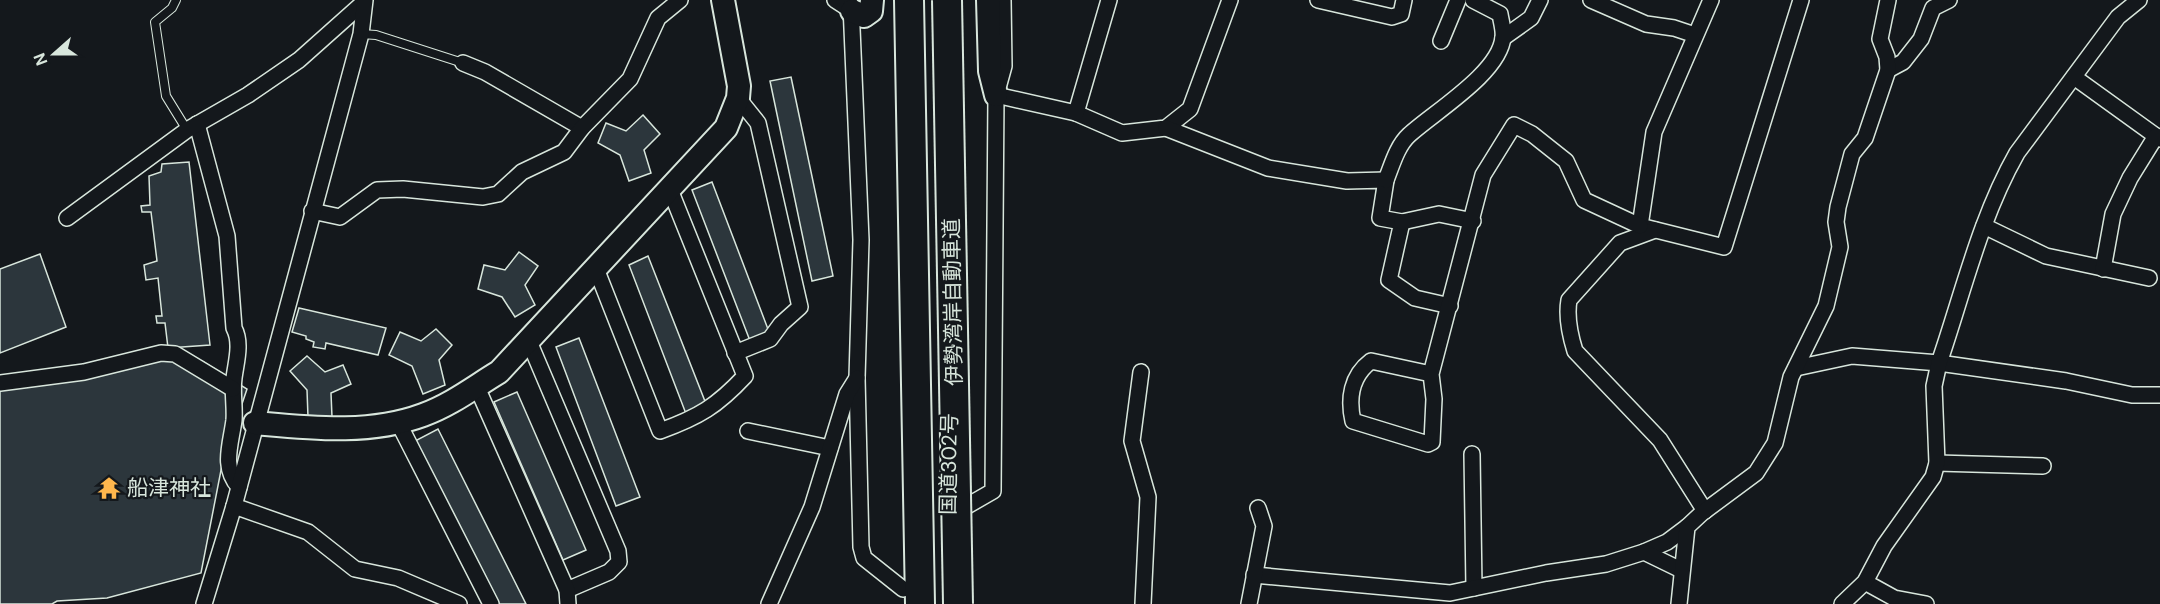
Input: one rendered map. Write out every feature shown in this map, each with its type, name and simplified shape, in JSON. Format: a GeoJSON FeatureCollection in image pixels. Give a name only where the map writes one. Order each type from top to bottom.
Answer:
{"type":"FeatureCollection","features":[{"type":"Feature","properties":{"kind":"highway"},"geometry":{"type":"LineString","coordinates":[[896,0],[908,599]]}},
{"type":"Feature","properties":{"kind":"highway","name":"伊勢湾岸自動車道"},"geometry":{"type":"LineString","coordinates":[[908,599],[909,0]]}},
{"type":"Feature","properties":{"kind":"highway","name":"伊勢湾岸自動車道"},"geometry":{"type":"LineString","coordinates":[[947,0],[958,604]]}},
{"type":"Feature","properties":{"kind":"highway","name":"国道302号"},"geometry":{"type":"LineString","coordinates":[[946,604],[954,0]]}},
{"type":"Feature","properties":{"kind":"street"},"geometry":{"type":"LineString","coordinates":[[312,211],[340,217],[377,190],[403,189],[483,197],[498,194],[522,172],[564,152],[582,128],[630,79],[658,18],[680,0]]}},
{"type":"Feature","properties":{"kind":"street"},"geometry":{"type":"LineString","coordinates":[[255,423],[342,429],[398,422],[432,411],[458,399],[499,372],[595,266],[726,128],[738,98],[734,51],[723,0]]}},
{"type":"Feature","properties":{"kind":"street"},"geometry":{"type":"LineString","coordinates":[[846,4],[864,16],[871,11],[872,0]]}},
{"type":"Feature","properties":{"kind":"street"},"geometry":{"type":"LineString","coordinates":[[948,517],[993,491],[996,95],[990,71],[988,0]]}},
{"type":"Feature","properties":{"kind":"street"},"geometry":{"type":"LineString","coordinates":[[996,95],[1004,66],[1003,0]]}},
{"type":"Feature","properties":{"kind":"street"},"geometry":{"type":"LineString","coordinates":[[1076,113],[1109,0]]}},
{"type":"Feature","properties":{"kind":"street"},"geometry":{"type":"LineString","coordinates":[[1166,128],[1190,109],[1230,0]]}},
{"type":"Feature","properties":{"kind":"street"},"geometry":{"type":"LineString","coordinates":[[1318,0],[1392,17],[1401,14],[1404,0]]}},
{"type":"Feature","properties":{"kind":"street"},"geometry":{"type":"LineString","coordinates":[[1441,41],[1458,0]]}},
{"type":"Feature","properties":{"kind":"street"},"geometry":{"type":"LineString","coordinates":[[1473,0],[1500,14],[1503,38],[1497,54],[1471,86],[1402,144],[1386,180],[1380,218],[1402,222],[1439,214],[1473,221]]}},
{"type":"Feature","properties":{"kind":"street"},"geometry":{"type":"LineString","coordinates":[[1503,38],[1531,18],[1540,0]]}},
{"type":"Feature","properties":{"kind":"street"},"geometry":{"type":"LineString","coordinates":[[1591,0],[1646,24],[1674,28],[1695,35]]}},
{"type":"Feature","properties":{"kind":"street"},"geometry":{"type":"LineString","coordinates":[[1640,226],[1654,132],[1711,0]]}},
{"type":"Feature","properties":{"kind":"street"},"geometry":{"type":"LineString","coordinates":[[1431,374],[1371,361],[1364,367],[1350,394],[1353,421],[1428,444],[1432,442],[1434,399],[1431,374],[1473,221],[1483,175],[1514,125],[1532,134],[1566,161],[1584,200],[1640,226],[1724,247],[1801,0]]}},
{"type":"Feature","properties":{"kind":"street"},"geometry":{"type":"LineString","coordinates":[[1254,575],[1437,592],[1473,588],[1606,564],[1667,542],[1756,473],[1775,442],[1791,378],[1826,306],[1840,247],[1836,222],[1838,207],[1852,154],[1865,138],[1888,70],[1887,57],[1880,39],[1885,0]]}},
{"type":"Feature","properties":{"kind":"street"},"geometry":{"type":"LineString","coordinates":[[1888,70],[1903,62],[1921,39],[1934,8],[1949,0]]}},
{"type":"Feature","properties":{"kind":"street"},"geometry":{"type":"LineString","coordinates":[[1842,604],[1865,582],[1884,546],[1933,477],[1937,463],[1934,386],[1939,363],[1984,226],[2017,153],[2118,17],[2139,0]]}},
{"type":"Feature","properties":{"kind":"street"},"geometry":{"type":"LineString","coordinates":[[67,218],[192,127],[248,95],[299,60],[364,1]]}},
{"type":"Feature","properties":{"kind":"street"},"geometry":{"type":"LineString","coordinates":[[204,604],[234,506],[361,34],[364,1]]}},
{"type":"Feature","properties":{"kind":"street"},"geometry":{"type":"LineString","coordinates":[[846,4],[861,240],[857,378],[861,547],[864,558],[908,599]]}},
{"type":"Feature","properties":{"kind":"street"},"geometry":{"type":"LineString","coordinates":[[463,63],[485,72],[582,128]]}},
{"type":"Feature","properties":{"kind":"street"},"geometry":{"type":"LineString","coordinates":[[2074,77],[2158,138],[2130,178],[2113,214],[2103,269]]}},
{"type":"Feature","properties":{"kind":"street"},"geometry":{"type":"LineString","coordinates":[[996,95],[1076,113],[1122,133],[1166,128],[1268,168],[1347,181],[1386,180]]}},
{"type":"Feature","properties":{"kind":"street"},"geometry":{"type":"LineString","coordinates":[[735,353],[770,339],[781,324],[801,307],[758,123],[738,98]]}},
{"type":"Feature","properties":{"kind":"street"},"geometry":{"type":"LineString","coordinates":[[192,127],[227,236],[234,328],[239,337],[233,389],[234,418],[228,457],[231,477],[239,487]]}},
{"type":"Feature","properties":{"kind":"street"},"geometry":{"type":"LineString","coordinates":[[595,266],[660,431],[710,410],[745,376],[672,197],[665,192]]}},
{"type":"Feature","properties":{"kind":"street"},"geometry":{"type":"LineString","coordinates":[[1402,222],[1389,280],[1414,298],[1450,306]]}},
{"type":"Feature","properties":{"kind":"street"},"geometry":{"type":"LineString","coordinates":[[1984,226],[2046,256],[2149,278]]}},
{"type":"Feature","properties":{"kind":"street"},"geometry":{"type":"LineString","coordinates":[[1656,230],[1620,243],[1569,300],[1572,339],[1575,351],[1660,440],[1705,511]]}},
{"type":"Feature","properties":{"kind":"street"},"geometry":{"type":"LineString","coordinates":[[476,385],[568,597],[609,572],[619,562],[618,551],[528,339]]}},
{"type":"Feature","properties":{"kind":"street"},"geometry":{"type":"LineString","coordinates":[[0,383],[92,370],[161,353],[175,354],[233,389]]}},
{"type":"Feature","properties":{"kind":"street"},"geometry":{"type":"LineString","coordinates":[[1796,368],[1852,356],[1939,363],[2066,381],[2132,395],[2160,395]]}},
{"type":"Feature","properties":{"kind":"street"},"geometry":{"type":"LineString","coordinates":[[1141,372],[1132,441],[1148,505],[1143,604]]}},
{"type":"Feature","properties":{"kind":"street"},"geometry":{"type":"LineString","coordinates":[[770,604],[812,507],[847,394],[857,378]]}},
{"type":"Feature","properties":{"kind":"street"},"geometry":{"type":"LineString","coordinates":[[398,422],[491,604]]}},
{"type":"Feature","properties":{"kind":"street"},"geometry":{"type":"LineString","coordinates":[[748,431],[830,448]]}},
{"type":"Feature","properties":{"kind":"street"},"geometry":{"type":"LineString","coordinates":[[1472,454],[1473,588]]}},
{"type":"Feature","properties":{"kind":"street"},"geometry":{"type":"LineString","coordinates":[[1937,463],[2043,466]]}},
{"type":"Feature","properties":{"kind":"street"},"geometry":{"type":"LineString","coordinates":[[234,506],[308,532],[355,569],[398,578],[459,604]]}},
{"type":"Feature","properties":{"kind":"street"},"geometry":{"type":"LineString","coordinates":[[1249,604],[1264,526],[1258,508]]}},
{"type":"Feature","properties":{"kind":"street"},"geometry":{"type":"LineString","coordinates":[[1679,604],[1681,570],[1688,527]]}},
{"type":"Feature","properties":{"kind":"street"},"geometry":{"type":"LineString","coordinates":[[1644,552],[1681,570]]}},
{"type":"Feature","properties":{"kind":"street"},"geometry":{"type":"LineString","coordinates":[[1865,582],[1894,598],[1926,604]]}},
{"type":"Feature","properties":{"kind":"lane"},"geometry":{"type":"LineString","coordinates":[[176,0],[172,8],[155,22],[166,96],[192,127]]}},
{"type":"Feature","properties":{"kind":"lane"},"geometry":{"type":"LineString","coordinates":[[361,34],[376,35],[463,63]]}},
{"type":"Feature","properties":{"kind":"building"},"geometry":{"type":"Polygon","coordinates":[[[791,77],[833,276],[812,281],[770,81],[791,77]]]}},
{"type":"Feature","properties":{"kind":"building"},"geometry":{"type":"Polygon","coordinates":[[[643,115],[660,134],[644,150],[651,173],[629,181],[620,155],[598,143],[606,123],[626,131],[643,115]]]}},
{"type":"Feature","properties":{"kind":"building"},"geometry":{"type":"Polygon","coordinates":[[[189,162],[210,345],[168,348],[165,323],[157,323],[156,316],[162,316],[158,278],[146,280],[144,265],[157,261],[151,212],[142,212],[141,206],[150,205],[149,176],[161,172],[162,164],[189,162]]]}},
{"type":"Feature","properties":{"kind":"building"},"geometry":{"type":"Polygon","coordinates":[[[712,182],[771,337],[752,346],[692,190],[712,182]]]}},
{"type":"Feature","properties":{"kind":"building"},"geometry":{"type":"Polygon","coordinates":[[[519,252],[538,266],[525,285],[535,305],[515,317],[502,297],[478,289],[484,265],[505,270],[519,252]]]}},
{"type":"Feature","properties":{"kind":"building"},"geometry":{"type":"Polygon","coordinates":[[[40,254],[66,327],[0,353],[0,269],[40,254]]]}},
{"type":"Feature","properties":{"kind":"building"},"geometry":{"type":"Polygon","coordinates":[[[648,256],[708,409],[688,419],[629,265],[648,256]]]}},
{"type":"Feature","properties":{"kind":"building"},"geometry":{"type":"Polygon","coordinates":[[[299,308],[386,328],[378,355],[326,343],[325,349],[313,347],[314,342],[306,339],[306,336],[292,332],[299,308]]]}},
{"type":"Feature","properties":{"kind":"building"},"geometry":{"type":"Polygon","coordinates":[[[436,329],[452,345],[439,360],[445,385],[423,394],[412,366],[389,355],[400,332],[421,341],[436,329]]]}},
{"type":"Feature","properties":{"kind":"building"},"geometry":{"type":"Polygon","coordinates":[[[579,338],[640,497],[616,506],[556,347],[579,338]]]}},
{"type":"Feature","properties":{"kind":"building","name":"船津神社"},"geometry":{"type":"Polygon","coordinates":[[[138,354],[202,361],[247,389],[223,460],[201,573],[107,598],[57,601],[52,604],[0,604],[0,388],[138,354]]]}},
{"type":"Feature","properties":{"kind":"building"},"geometry":{"type":"Polygon","coordinates":[[[307,356],[325,372],[343,365],[351,384],[331,393],[332,417],[308,417],[307,390],[290,371],[307,356]]]}},
{"type":"Feature","properties":{"kind":"building"},"geometry":{"type":"Polygon","coordinates":[[[517,392],[586,550],[563,560],[494,402],[517,392]]]}},
{"type":"Feature","properties":{"kind":"building"},"geometry":{"type":"Polygon","coordinates":[[[438,429],[526,604],[499,604],[415,441],[438,429]]]}},
{"type":"Feature","properties":{"kind":"place","name":"船津神社"},"geometry":{"type":"Point","coordinates":[109,488]}}]}
